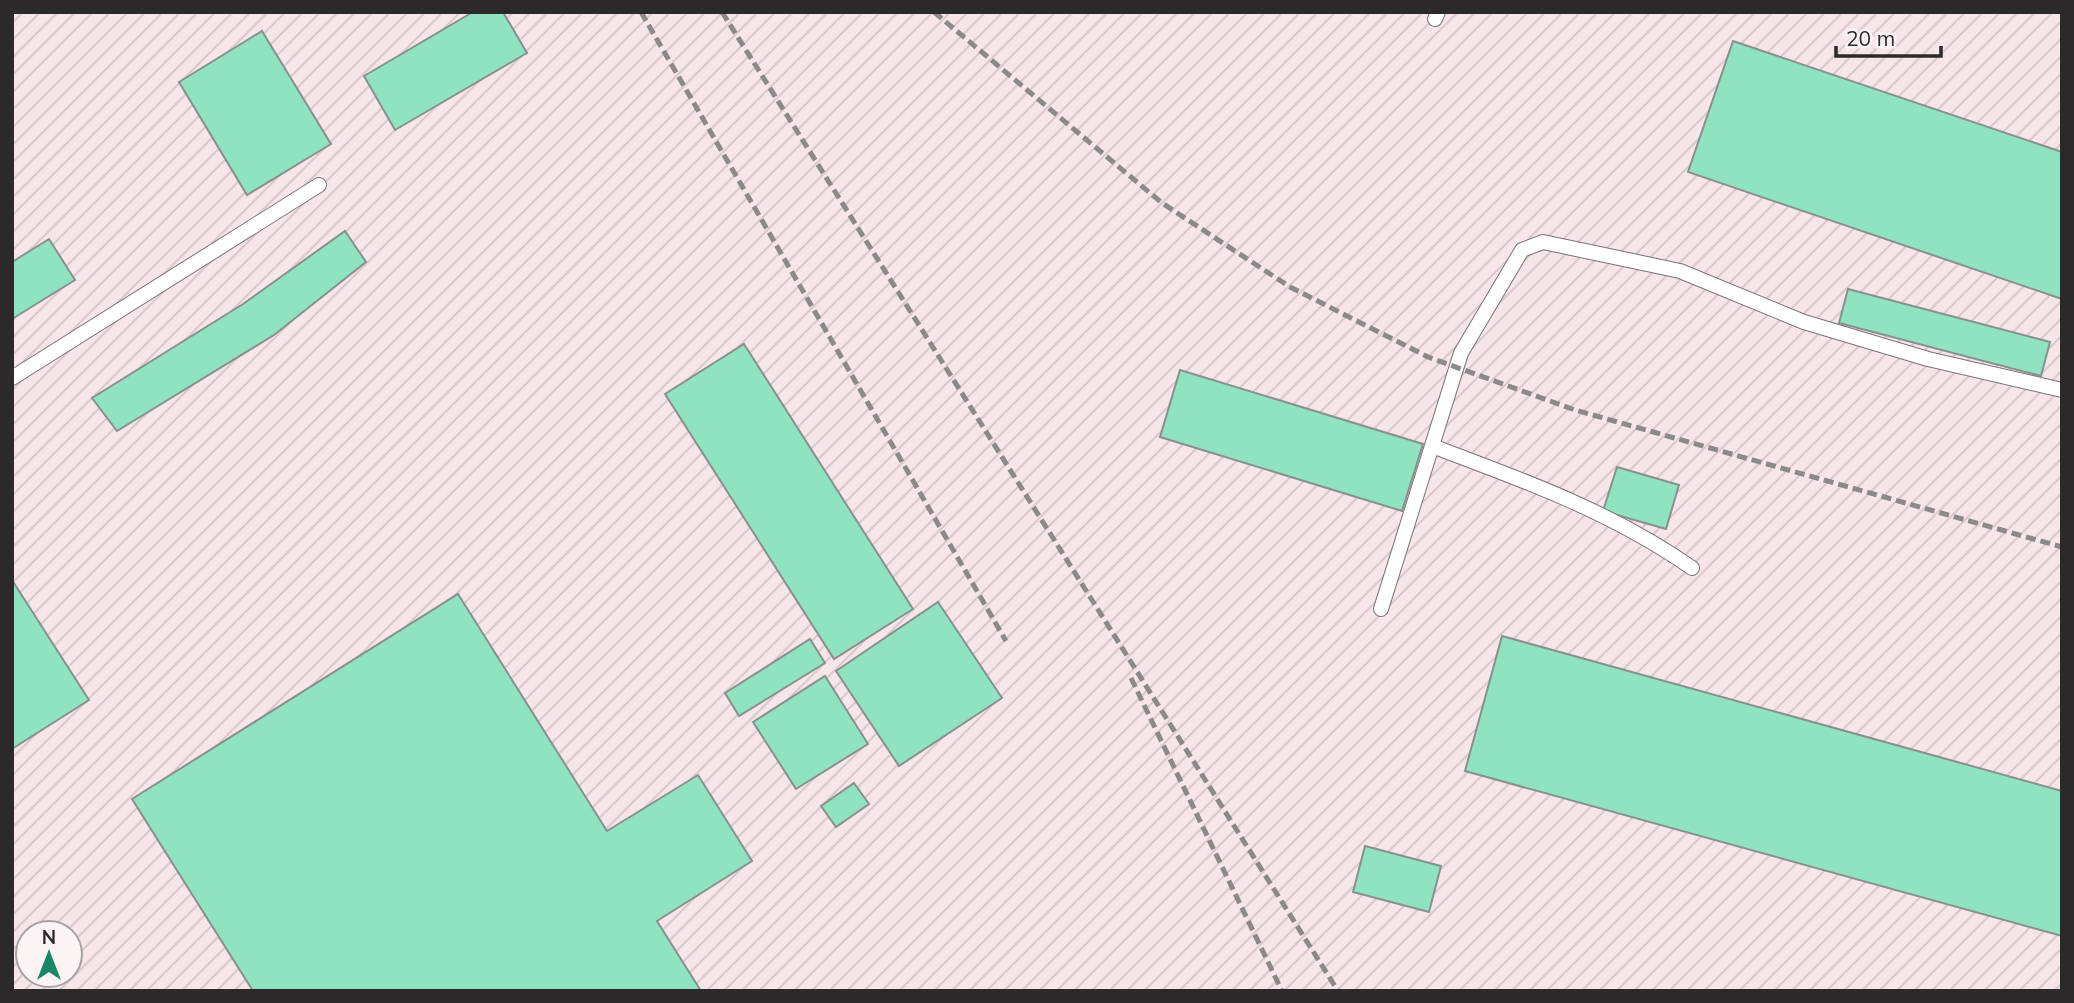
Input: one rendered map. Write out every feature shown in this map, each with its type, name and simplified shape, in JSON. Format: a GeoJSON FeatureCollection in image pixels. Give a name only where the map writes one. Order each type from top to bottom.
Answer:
{"type":"FeatureCollection","features":[{"type":"Feature","properties":{"kind":"lane"},"geometry":{"type":"LineString","coordinates":[[12,377],[319,185]]}},
{"type":"Feature","properties":{"kind":"lane"},"geometry":{"type":"LineString","coordinates":[[1381,610],[1461,353],[1522,250],[1543,242],[1679,271],[1804,322],[1928,359],[2062,390]]}},
{"type":"Feature","properties":{"kind":"lane"},"geometry":{"type":"LineString","coordinates":[[1432,446],[1601,513],[1650,538],[1692,568]]}},
{"type":"Feature","properties":{"kind":"shaded area"},"geometry":{"type":"Polygon","coordinates":[[[12,12],[2062,12],[2062,991],[12,991],[12,12]]]}},
{"type":"Feature","properties":{"kind":"building"},"geometry":{"type":"Polygon","coordinates":[[[473,12],[503,12],[527,53],[395,130],[364,76],[473,12]]]}},
{"type":"Feature","properties":{"kind":"building"},"geometry":{"type":"Polygon","coordinates":[[[262,31],[331,144],[247,195],[179,82],[262,31]]]}},
{"type":"Feature","properties":{"kind":"building"},"geometry":{"type":"Polygon","coordinates":[[[1733,41],[2062,152],[2062,299],[1688,172],[1733,41]]]}},
{"type":"Feature","properties":{"kind":"building"},"geometry":{"type":"Polygon","coordinates":[[[345,231],[366,262],[274,335],[117,431],[92,398],[243,304],[345,231]]]}},
{"type":"Feature","properties":{"kind":"building"},"geometry":{"type":"Polygon","coordinates":[[[49,239],[75,280],[12,319],[12,262],[49,239]]]}},
{"type":"Feature","properties":{"kind":"building"},"geometry":{"type":"Polygon","coordinates":[[[1848,289],[2050,342],[2041,376],[1839,323],[1848,289]]]}},
{"type":"Feature","properties":{"kind":"building"},"geometry":{"type":"Polygon","coordinates":[[[744,344],[913,609],[834,659],[665,394],[744,344]]]}},
{"type":"Feature","properties":{"kind":"building"},"geometry":{"type":"Polygon","coordinates":[[[1180,370],[1423,444],[1402,511],[1160,437],[1180,370]]]}},
{"type":"Feature","properties":{"kind":"building"},"geometry":{"type":"Polygon","coordinates":[[[1617,467],[1679,485],[1666,529],[1603,511],[1617,467]]]}},
{"type":"Feature","properties":{"kind":"building"},"geometry":{"type":"Polygon","coordinates":[[[12,580],[89,700],[12,749],[12,580]]]}},
{"type":"Feature","properties":{"kind":"building"},"geometry":{"type":"Polygon","coordinates":[[[458,594],[607,831],[698,775],[752,861],[657,921],[701,991],[253,991],[132,799],[458,594]]]}},
{"type":"Feature","properties":{"kind":"building"},"geometry":{"type":"Polygon","coordinates":[[[938,602],[1002,698],[899,766],[836,671],[938,602]]]}},
{"type":"Feature","properties":{"kind":"building"},"geometry":{"type":"Polygon","coordinates":[[[1502,636],[2062,791],[2062,936],[1465,771],[1502,636]]]}},
{"type":"Feature","properties":{"kind":"building"},"geometry":{"type":"Polygon","coordinates":[[[810,639],[825,663],[739,716],[725,693],[810,639]]]}},
{"type":"Feature","properties":{"kind":"building"},"geometry":{"type":"Polygon","coordinates":[[[825,676],[868,744],[796,789],[753,722],[825,676]]]}},
{"type":"Feature","properties":{"kind":"building"},"geometry":{"type":"Polygon","coordinates":[[[854,783],[869,804],[836,827],[821,806],[854,783]]]}},
{"type":"Feature","properties":{"kind":"building"},"geometry":{"type":"Polygon","coordinates":[[[1365,846],[1441,866],[1429,912],[1353,892],[1365,846]]]}},
{"type":"Feature","properties":{"kind":"railway"},"geometry":{"type":"LineString","coordinates":[[641,12],[1006,641]]}},
{"type":"Feature","properties":{"kind":"railway"},"geometry":{"type":"LineString","coordinates":[[722,12],[1338,991]]}},
{"type":"Feature","properties":{"kind":"railway"},"geometry":{"type":"LineString","coordinates":[[934,12],[1162,203],[1290,287],[1428,357],[1575,410],[2062,547]]}},
{"type":"Feature","properties":{"kind":"railway"},"geometry":{"type":"LineString","coordinates":[[1131,678],[1282,991]]}}]}
